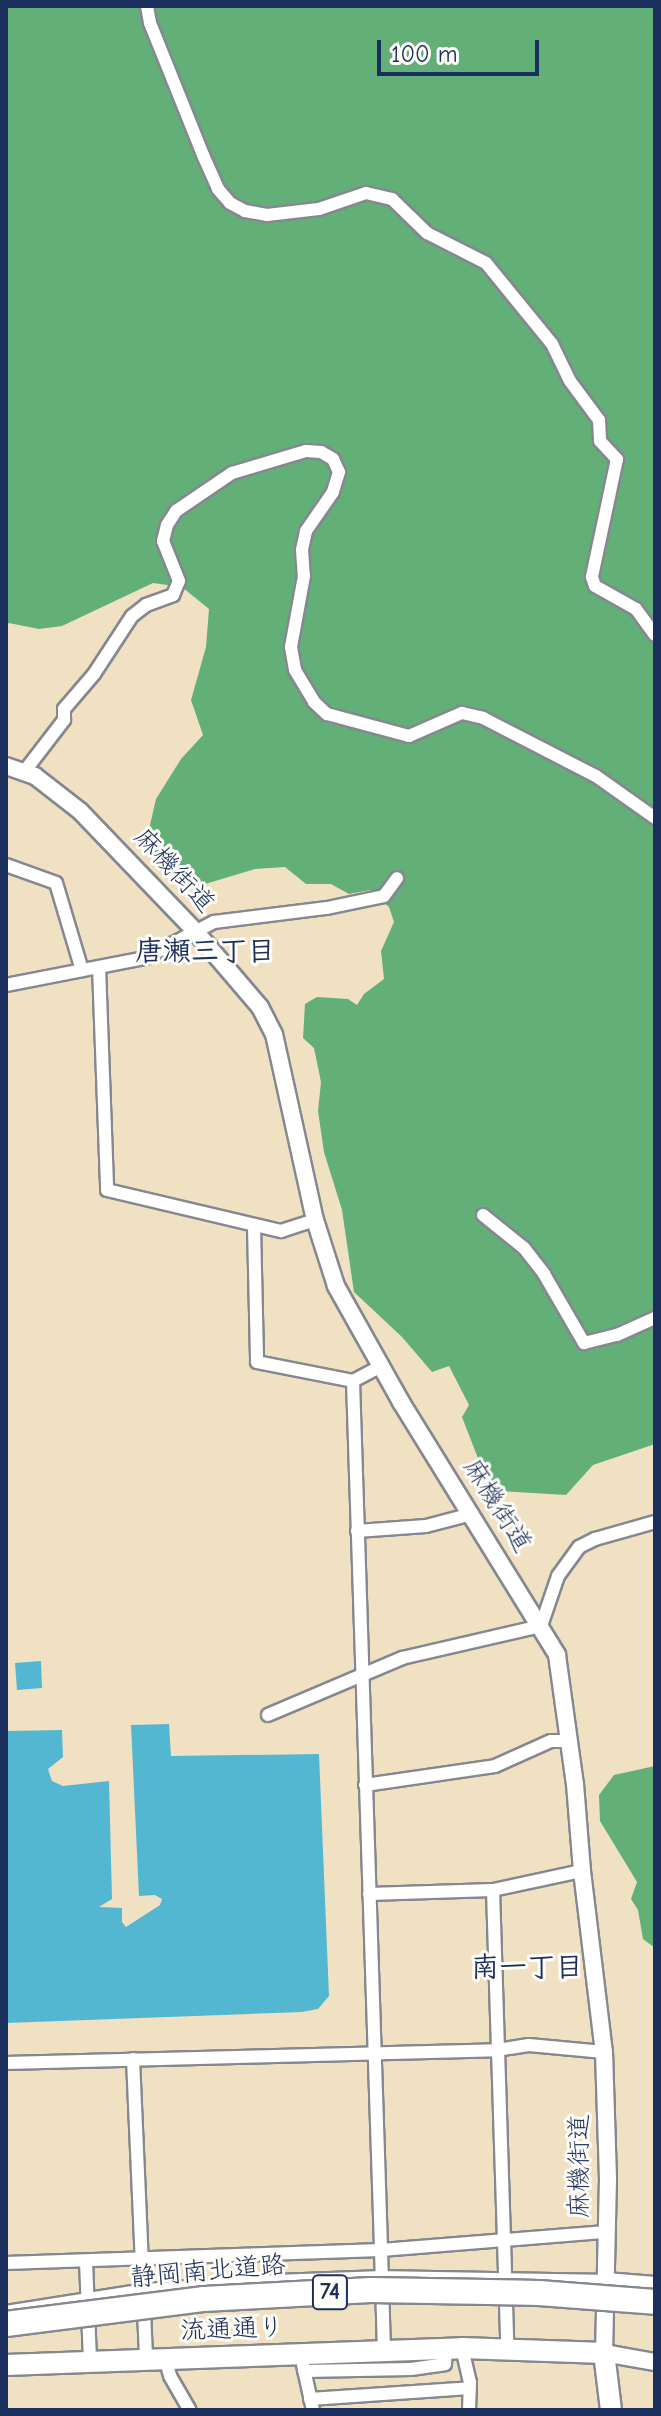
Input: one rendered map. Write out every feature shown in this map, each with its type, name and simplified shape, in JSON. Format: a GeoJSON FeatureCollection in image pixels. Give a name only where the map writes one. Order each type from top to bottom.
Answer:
{"type":"FeatureCollection","features":[{"type":"Feature","properties":{"kind":"highway","name":"静岡南北道路"},"geometry":{"type":"LineString","coordinates":[[6,2321],[204,2299],[371,2290],[655,2299]]}},
{"type":"Feature","properties":{"kind":"main road","name":"流通通り"},"geometry":{"type":"LineString","coordinates":[[6,2365],[155,2359],[302,2362],[384,2350],[454,2348],[604,2353]]}},
{"type":"Feature","properties":{"kind":"main road","name":"麻機街道"},"geometry":{"type":"LineString","coordinates":[[604,2353],[611,2410]]}},
{"type":"Feature","properties":{"kind":"street"},"geometry":{"type":"LineString","coordinates":[[147,6],[150,23],[203,155],[218,189],[230,203],[245,211],[267,215],[319,209],[366,193],[392,199],[427,233],[486,263],[552,344],[570,381],[599,420],[600,441],[617,459],[592,577],[595,586],[636,609],[655,635]]}},
{"type":"Feature","properties":{"kind":"street"},"geometry":{"type":"LineString","coordinates":[[24,772],[64,720],[64,709],[94,674],[132,616],[146,605],[173,595],[179,581],[163,541],[167,525],[176,511],[232,473],[306,451],[321,452],[333,459],[339,472],[333,492],[306,531],[302,550],[304,576],[291,647],[295,670],[314,702],[327,714],[409,736],[462,713],[483,718],[596,776],[655,818]]}},
{"type":"Feature","properties":{"kind":"street","name":"麻機街道"},"geometry":{"type":"LineString","coordinates":[[6,766],[51,785],[80,811],[195,931],[260,1007],[274,1034],[315,1220],[336,1286],[381,1366],[541,1626],[561,1671],[604,2052],[604,2353]]}},
{"type":"Feature","properties":{"kind":"street"},"geometry":{"type":"LineString","coordinates":[[6,865],[56,883],[82,970]]}},
{"type":"Feature","properties":{"kind":"street"},"geometry":{"type":"LineString","coordinates":[[6,985],[160,953],[214,922],[242,916],[327,908],[384,896],[397,878]]}},
{"type":"Feature","properties":{"kind":"street"},"geometry":{"type":"LineString","coordinates":[[99,967],[107,1190],[281,1231],[315,1220]]}},
{"type":"Feature","properties":{"kind":"street"},"geometry":{"type":"LineString","coordinates":[[483,1215],[524,1248],[544,1274],[584,1343],[617,1335],[655,1318]]}},
{"type":"Feature","properties":{"kind":"street"},"geometry":{"type":"LineString","coordinates":[[254,1226],[257,1362],[353,1381],[381,1366]]}},
{"type":"Feature","properties":{"kind":"street"},"geometry":{"type":"LineString","coordinates":[[353,1381],[365,1675],[365,1785],[384,2350]]}},
{"type":"Feature","properties":{"kind":"street"},"geometry":{"type":"LineString","coordinates":[[357,1531],[426,1526],[472,1514]]}},
{"type":"Feature","properties":{"kind":"street"},"geometry":{"type":"LineString","coordinates":[[268,1715],[418,1654],[541,1626],[558,1576],[579,1547],[655,1522]]}},
{"type":"Feature","properties":{"kind":"street"},"geometry":{"type":"LineString","coordinates":[[365,1785],[495,1766],[551,1741],[569,1741]]}},
{"type":"Feature","properties":{"kind":"street"},"geometry":{"type":"LineString","coordinates":[[369,1894],[493,1890],[582,1871]]}},
{"type":"Feature","properties":{"kind":"street"},"geometry":{"type":"LineString","coordinates":[[493,1890],[507,2348]]}},
{"type":"Feature","properties":{"kind":"street"},"geometry":{"type":"LineString","coordinates":[[6,2063],[497,2050],[529,2045],[604,2052]]}},
{"type":"Feature","properties":{"kind":"street"},"geometry":{"type":"LineString","coordinates":[[133,2059],[145,2290],[155,2359],[170,2376],[190,2410]]}},
{"type":"Feature","properties":{"kind":"street"},"geometry":{"type":"LineString","coordinates":[[6,2263],[381,2250],[606,2232]]}},
{"type":"Feature","properties":{"kind":"street"},"geometry":{"type":"LineString","coordinates":[[86,2261],[90,2361]]}},
{"type":"Feature","properties":{"kind":"street"},"geometry":{"type":"LineString","coordinates":[[6,2312],[145,2290],[382,2277],[505,2278],[655,2285]]}},
{"type":"Feature","properties":{"kind":"street"},"geometry":{"type":"LineString","coordinates":[[454,2348],[445,2364],[302,2362],[311,2404],[470,2388]]}},
{"type":"Feature","properties":{"kind":"street"},"geometry":{"type":"LineString","coordinates":[[454,2348],[470,2388],[469,2410]]}},
{"type":"Feature","properties":{"kind":"street"},"geometry":{"type":"LineString","coordinates":[[604,2353],[655,2362]]}},
{"type":"Feature","properties":{"kind":"green space"},"geometry":{"type":"Polygon","coordinates":[[[6,6],[655,6],[655,1444],[593,1465],[566,1495],[498,1491],[481,1466],[462,1417],[469,1405],[449,1366],[432,1372],[402,1337],[354,1292],[342,1210],[324,1152],[318,1111],[321,1082],[314,1048],[303,1038],[305,1004],[317,997],[348,999],[357,1005],[364,994],[384,979],[381,951],[394,922],[389,907],[370,890],[349,894],[331,884],[306,884],[285,867],[255,869],[192,888],[164,871],[152,850],[150,825],[156,799],[181,759],[203,735],[191,700],[206,647],[209,609],[182,587],[153,583],[62,626],[39,629],[9,623],[6,626],[6,6]]]}},
{"type":"Feature","properties":{"kind":"green space"},"geometry":{"type":"Polygon","coordinates":[[[655,1766],[655,1948],[643,1939],[638,1910],[631,1899],[637,1882],[600,1821],[599,1795],[614,1775],[655,1766]]]}},
{"type":"Feature","properties":{"kind":"water"},"geometry":{"type":"Polygon","coordinates":[[[41,1661],[42,1688],[17,1690],[15,1663],[41,1661]]]}},
{"type":"Feature","properties":{"kind":"water"},"geometry":{"type":"Polygon","coordinates":[[[169,1724],[171,1756],[319,1754],[329,1996],[318,2009],[302,2012],[6,2023],[6,1731],[62,1730],[63,1757],[48,1769],[52,1781],[63,1786],[109,1781],[112,1899],[99,1907],[122,1908],[122,1922],[126,1927],[160,1905],[162,1899],[155,1895],[139,1896],[131,1725],[169,1724]]]}},
{"type":"Feature","properties":{"kind":"district","name":"唐瀬三丁目"},"geometry":{"type":"Point","coordinates":[205,951]}},
{"type":"Feature","properties":{"kind":"district","name":"南一丁目"},"geometry":{"type":"Point","coordinates":[527,1967]}}]}
